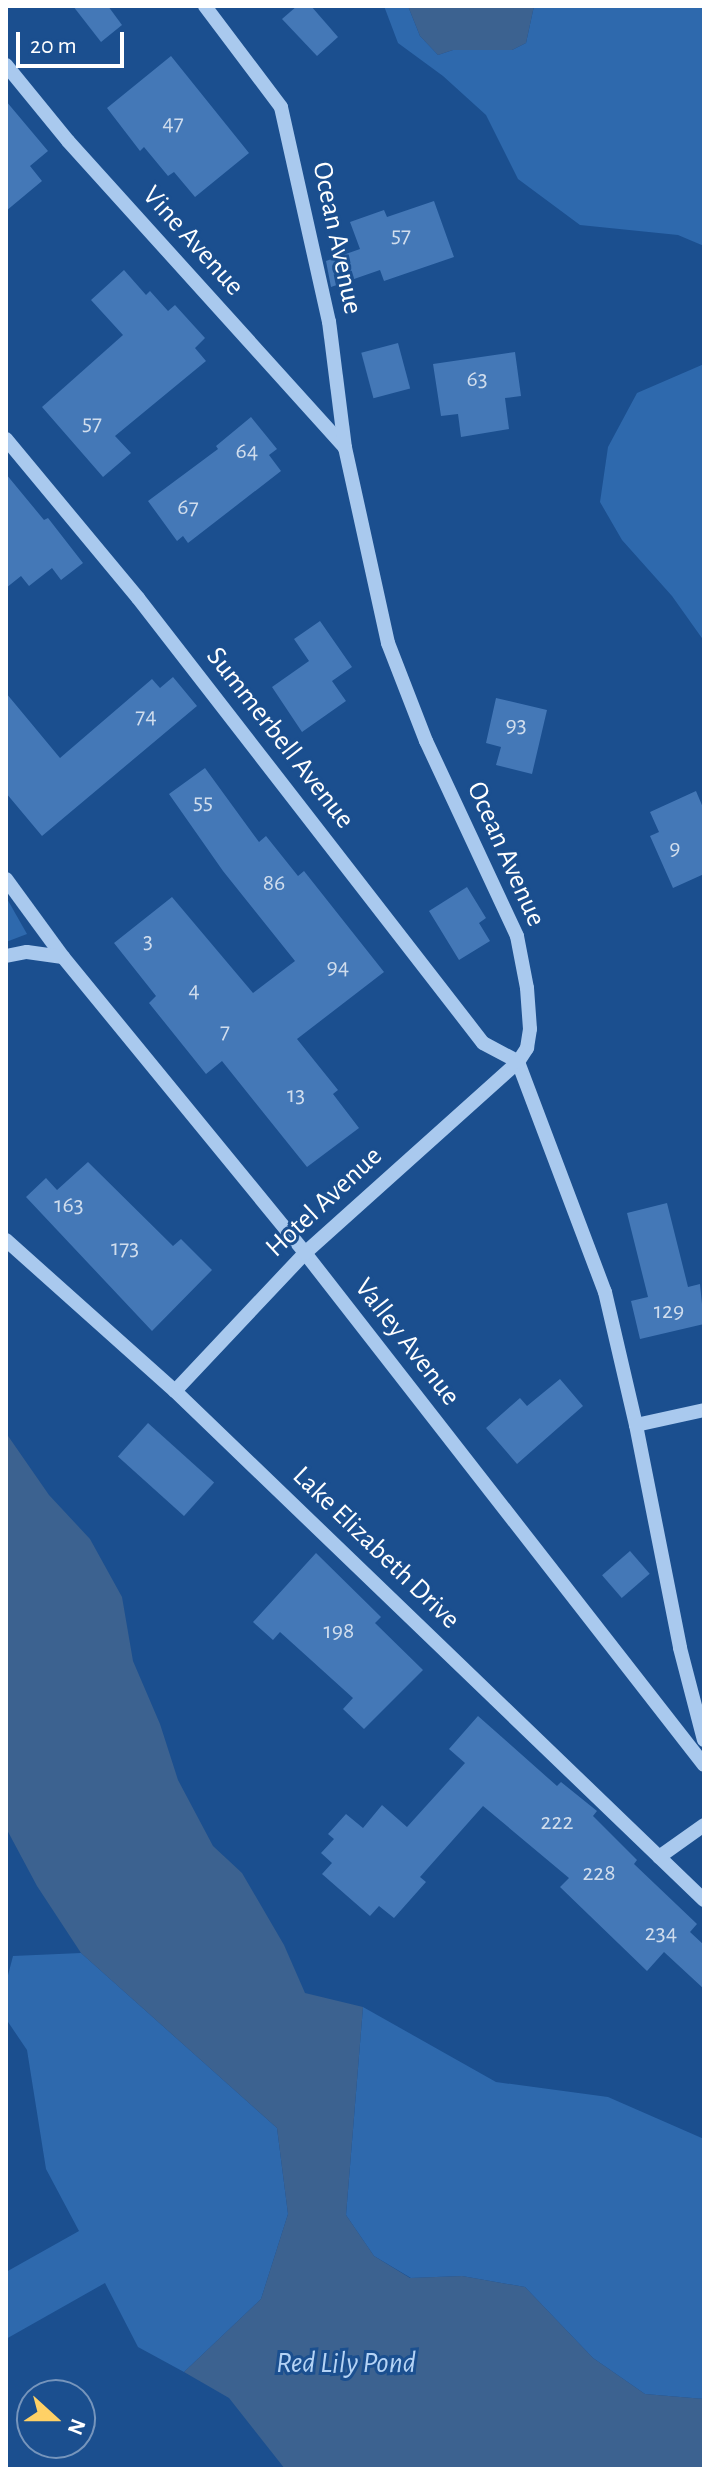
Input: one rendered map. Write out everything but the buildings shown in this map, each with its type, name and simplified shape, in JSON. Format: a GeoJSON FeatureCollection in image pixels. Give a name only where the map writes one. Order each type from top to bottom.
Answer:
{"type":"FeatureCollection","features":[{"type":"Feature","properties":{"kind":"street","name":"Ocean Avenue"},"geometry":{"type":"LineString","coordinates":[[205,6],[281,107],[329,322],[345,448],[388,643],[426,741],[517,936],[530,1008],[527,1048],[518,1062]]}},
{"type":"Feature","properties":{"kind":"street","name":"Vine Avenue"},"geometry":{"type":"LineString","coordinates":[[6,65],[68,141],[345,448]]}},
{"type":"Feature","properties":{"kind":"street","name":"Summerbell Avenue"},"geometry":{"type":"LineString","coordinates":[[6,439],[138,598],[483,1043],[518,1062]]}},
{"type":"Feature","properties":{"kind":"street","name":"Valley Avenue"},"geometry":{"type":"LineString","coordinates":[[6,879],[63,957],[305,1253],[704,1765]]}},
{"type":"Feature","properties":{"kind":"street"},"geometry":{"type":"LineString","coordinates":[[6,956],[27,952],[63,957]]}},
{"type":"Feature","properties":{"kind":"street","name":"Hotel Avenue"},"geometry":{"type":"LineString","coordinates":[[175,1391],[305,1253],[518,1062]]}},
{"type":"Feature","properties":{"kind":"street"},"geometry":{"type":"LineString","coordinates":[[518,1062],[601,1281],[636,1425],[680,1648],[704,1740]]}},
{"type":"Feature","properties":{"kind":"street","name":"Lake Elizabeth Drive"},"geometry":{"type":"LineString","coordinates":[[6,1240],[175,1391],[704,1900]]}},
{"type":"Feature","properties":{"kind":"street"},"geometry":{"type":"LineString","coordinates":[[636,1425],[704,1410]]}},
{"type":"Feature","properties":{"kind":"street"},"geometry":{"type":"LineString","coordinates":[[659,1857],[704,1825]]}},
{"type":"Feature","properties":{"kind":"shaded area"},"geometry":{"type":"Polygon","coordinates":[[[384,6],[408,6],[420,36],[438,55],[453,50],[512,50],[526,43],[534,6],[704,6],[704,246],[678,235],[580,225],[518,179],[486,115],[443,76],[398,43],[384,6]]]}},
{"type":"Feature","properties":{"kind":"shaded area"},"geometry":{"type":"Polygon","coordinates":[[[704,364],[704,641],[672,596],[622,540],[600,502],[608,447],[637,393],[704,364]]]}},
{"type":"Feature","properties":{"kind":"shaded area"},"geometry":{"type":"Polygon","coordinates":[[[6,897],[27,934],[6,942],[6,897]]]}},
{"type":"Feature","properties":{"kind":"shaded area"},"geometry":{"type":"Polygon","coordinates":[[[81,1953],[277,2128],[288,2214],[261,2299],[184,2372],[138,2347],[105,2283],[6,2339],[6,2272],[79,2231],[46,2169],[27,2050],[6,2019],[6,1983],[13,1956],[81,1953]]]}},
{"type":"Feature","properties":{"kind":"shaded area"},"geometry":{"type":"Polygon","coordinates":[[[363,2007],[496,2082],[608,2097],[704,2139],[704,2399],[645,2394],[593,2358],[525,2287],[462,2276],[411,2278],[374,2256],[346,2215],[363,2007]]]}},
{"type":"Feature","properties":{"kind":"water"},"geometry":{"type":"Polygon","coordinates":[[[408,6],[534,6],[526,43],[512,50],[453,50],[438,55],[420,36],[408,6]]]}},
{"type":"Feature","properties":{"kind":"water","name":"Red Lily Pond"},"geometry":{"type":"Polygon","coordinates":[[[6,1433],[49,1495],[90,1539],[122,1597],[133,1661],[160,1724],[178,1780],[213,1846],[242,1873],[284,1945],[305,1993],[363,2007],[346,2215],[374,2256],[410,2278],[462,2276],[525,2287],[593,2358],[645,2394],[704,2399],[704,2469],[285,2469],[229,2398],[184,2372],[261,2299],[288,2214],[277,2128],[81,1953],[37,1886],[6,1828],[6,1433]]]}}]}
